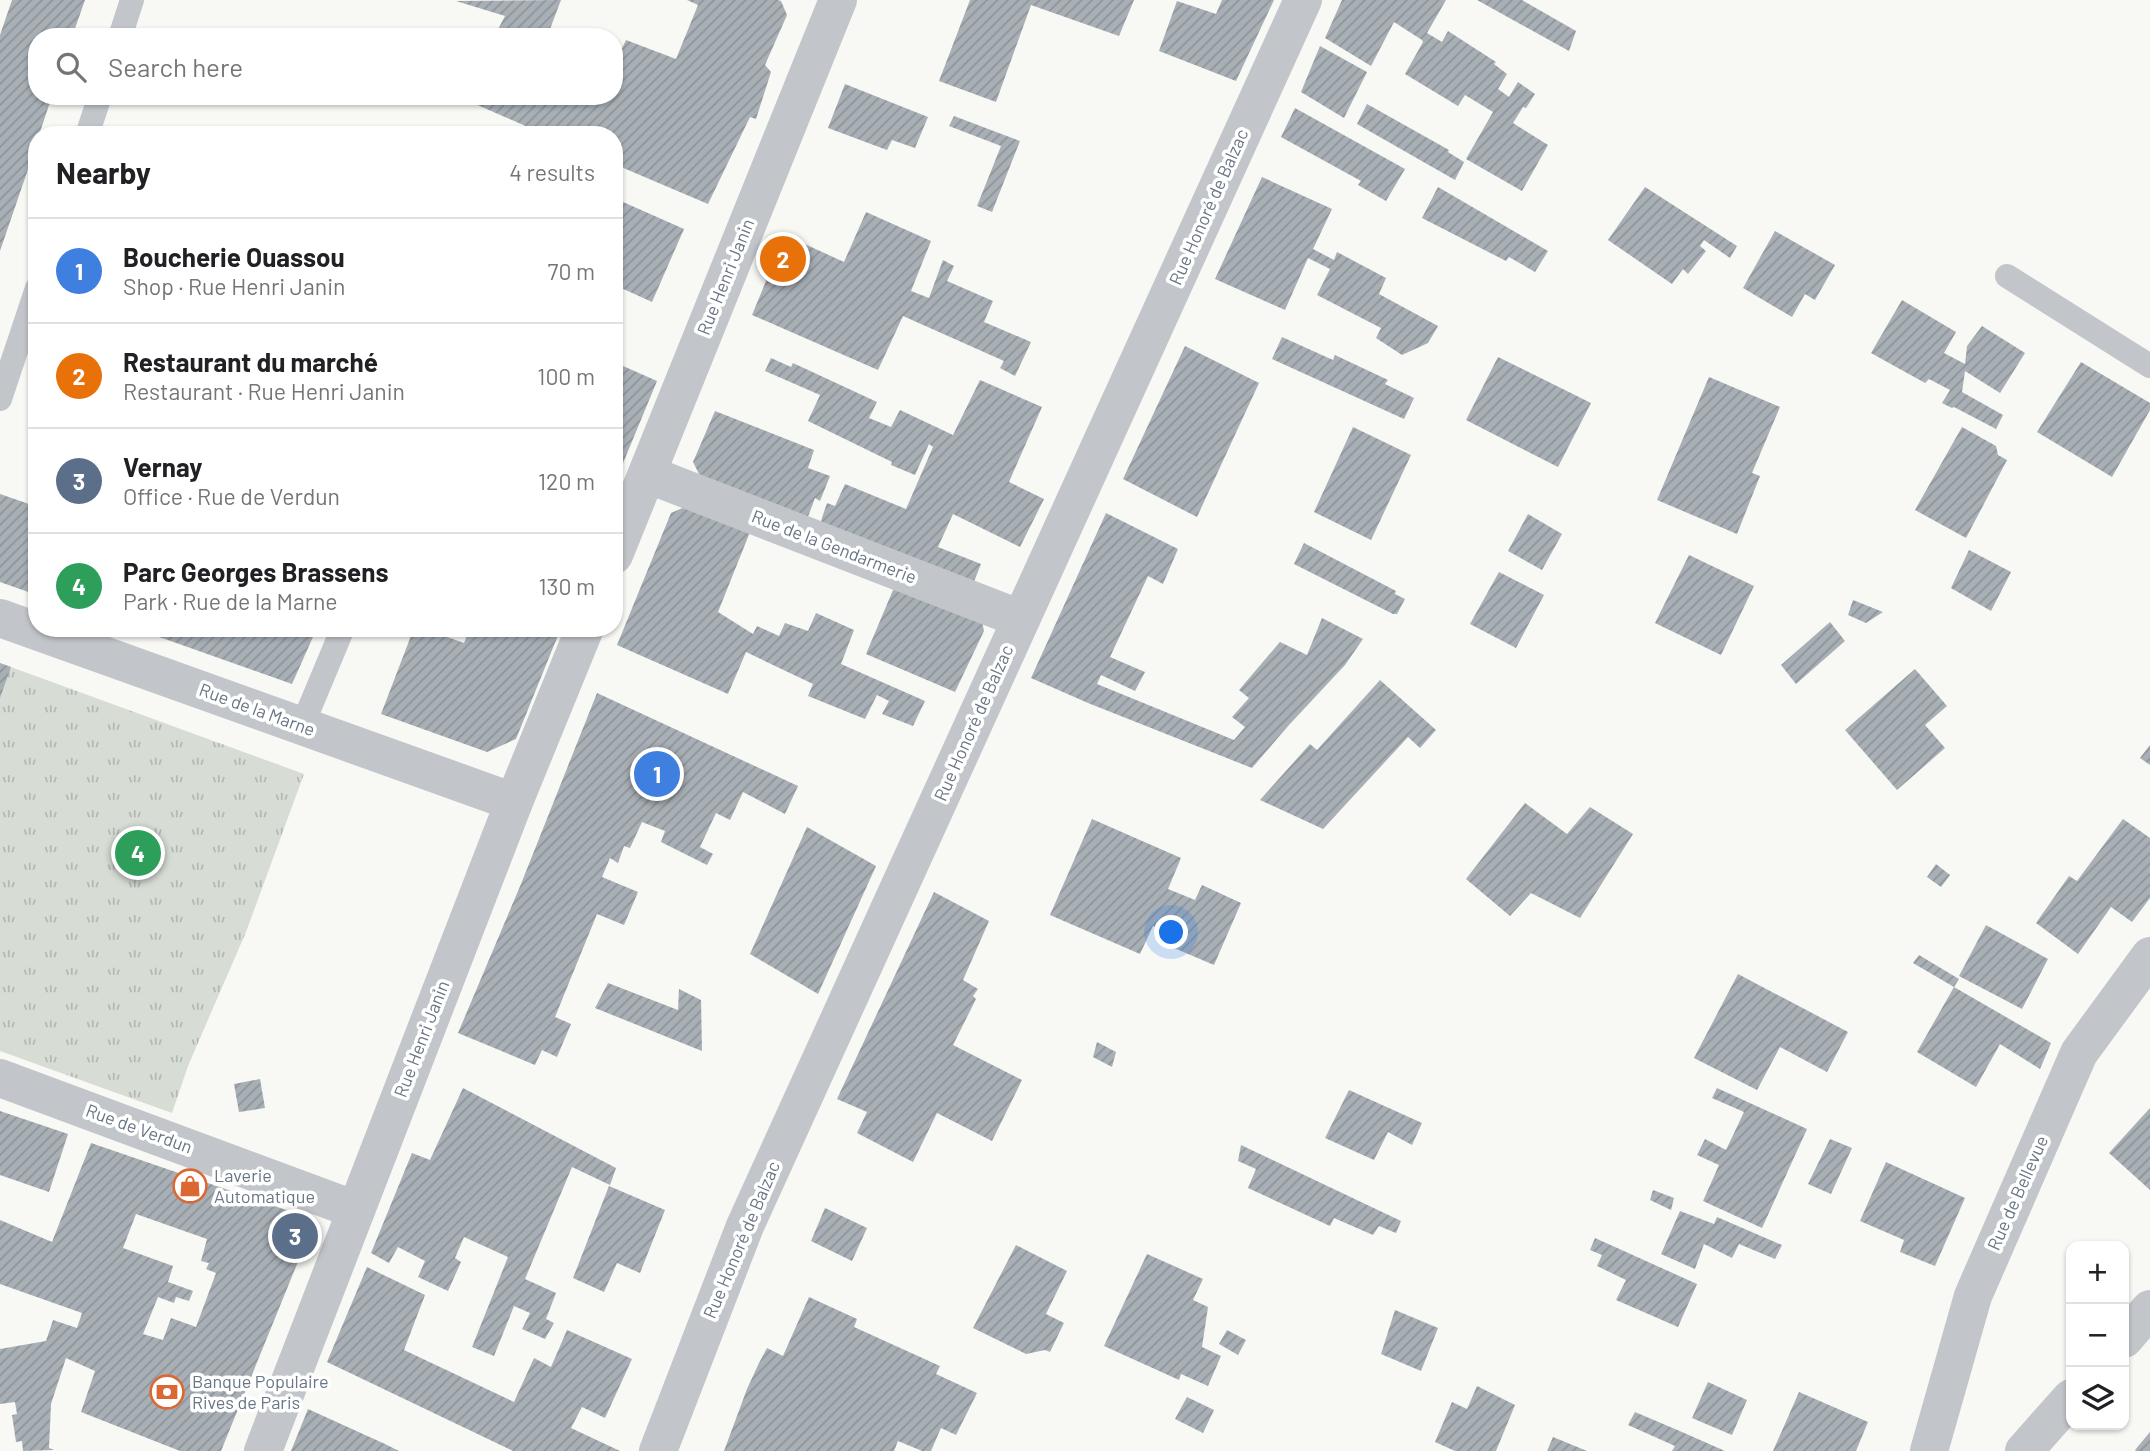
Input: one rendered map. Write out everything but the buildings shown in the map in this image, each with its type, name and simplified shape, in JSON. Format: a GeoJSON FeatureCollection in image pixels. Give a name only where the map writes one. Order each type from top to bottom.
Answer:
{"type":"FeatureCollection","features":[{"type":"Feature","properties":{"kind":"street","name":"Rue Henri Janin"},"geometry":{"type":"LineString","coordinates":[[623,533],[838,0]]}},
{"type":"Feature","properties":{"kind":"street","name":"Rue Honoré de Balzac"},"geometry":{"type":"LineString","coordinates":[[658,1451],[745,1226],[1303,0]]}},
{"type":"Feature","properties":{"kind":"street","name":"Rue de la Gendarmerie"},"geometry":{"type":"LineString","coordinates":[[647,474],[1021,620]]}},
{"type":"Feature","properties":{"kind":"street","name":"Rue de la Marne"},"geometry":{"type":"LineString","coordinates":[[0,618],[28,628]]}},
{"type":"Feature","properties":{"kind":"street","name":"Rue de la Marne"},"geometry":{"type":"LineString","coordinates":[[53,637],[514,802]]}},
{"type":"Feature","properties":{"kind":"street","name":"Rue Henri Janin"},"geometry":{"type":"LineString","coordinates":[[263,1451],[580,637]]}},
{"type":"Feature","properties":{"kind":"street","name":"Rue de Bellevue"},"geometry":{"type":"LineString","coordinates":[[1928,1451],[1973,1296],[2079,1053],[2150,957]]}},
{"type":"Feature","properties":{"kind":"street","name":"Rue de Verdun"},"geometry":{"type":"LineString","coordinates":[[0,1078],[356,1210]]}},
{"type":"Feature","properties":{"kind":"street"},"geometry":{"type":"LineString","coordinates":[[2129,1333],[2150,1309]]}},
{"type":"Feature","properties":{"kind":"street"},"geometry":{"type":"LineString","coordinates":[[2024,1451],[2066,1404]]}},
{"type":"Feature","properties":{"kind":"lane"},"geometry":{"type":"LineString","coordinates":[[123,28],[132,0]]}},
{"type":"Feature","properties":{"kind":"lane"},"geometry":{"type":"LineString","coordinates":[[90,126],[97,105]]}},
{"type":"Feature","properties":{"kind":"lane"},"geometry":{"type":"LineString","coordinates":[[2007,276],[2150,366]]}},
{"type":"Feature","properties":{"kind":"lane"},"geometry":{"type":"LineString","coordinates":[[0,399],[28,315]]}},
{"type":"Feature","properties":{"kind":"lane"},"geometry":{"type":"LineString","coordinates":[[302,726],[339,637]]}},
{"type":"Feature","properties":{"kind":"green space"},"geometry":{"type":"Polygon","coordinates":[[[0,663],[304,774],[246,932],[188,1066],[172,1113],[0,1051],[0,663]]]}},
{"type":"Feature","properties":{"kind":"place","name":"Restaurant du marché"},"geometry":{"type":"Point","coordinates":[783,259]}},
{"type":"Feature","properties":{"kind":"place","name":"Boucherie Ouassou"},"geometry":{"type":"Point","coordinates":[657,774]}},
{"type":"Feature","properties":{"kind":"place","name":"Parc Georges Brassens"},"geometry":{"type":"Point","coordinates":[138,853]}},
{"type":"Feature","properties":{"kind":"place","name":"Laverie Automatique"},"geometry":{"type":"Point","coordinates":[190,1186]}},
{"type":"Feature","properties":{"kind":"place","name":"Vernay"},"geometry":{"type":"Point","coordinates":[295,1236]}},
{"type":"Feature","properties":{"kind":"place","name":"Banque Populaire Rives de Paris"},"geometry":{"type":"Point","coordinates":[167,1392]}}]}
